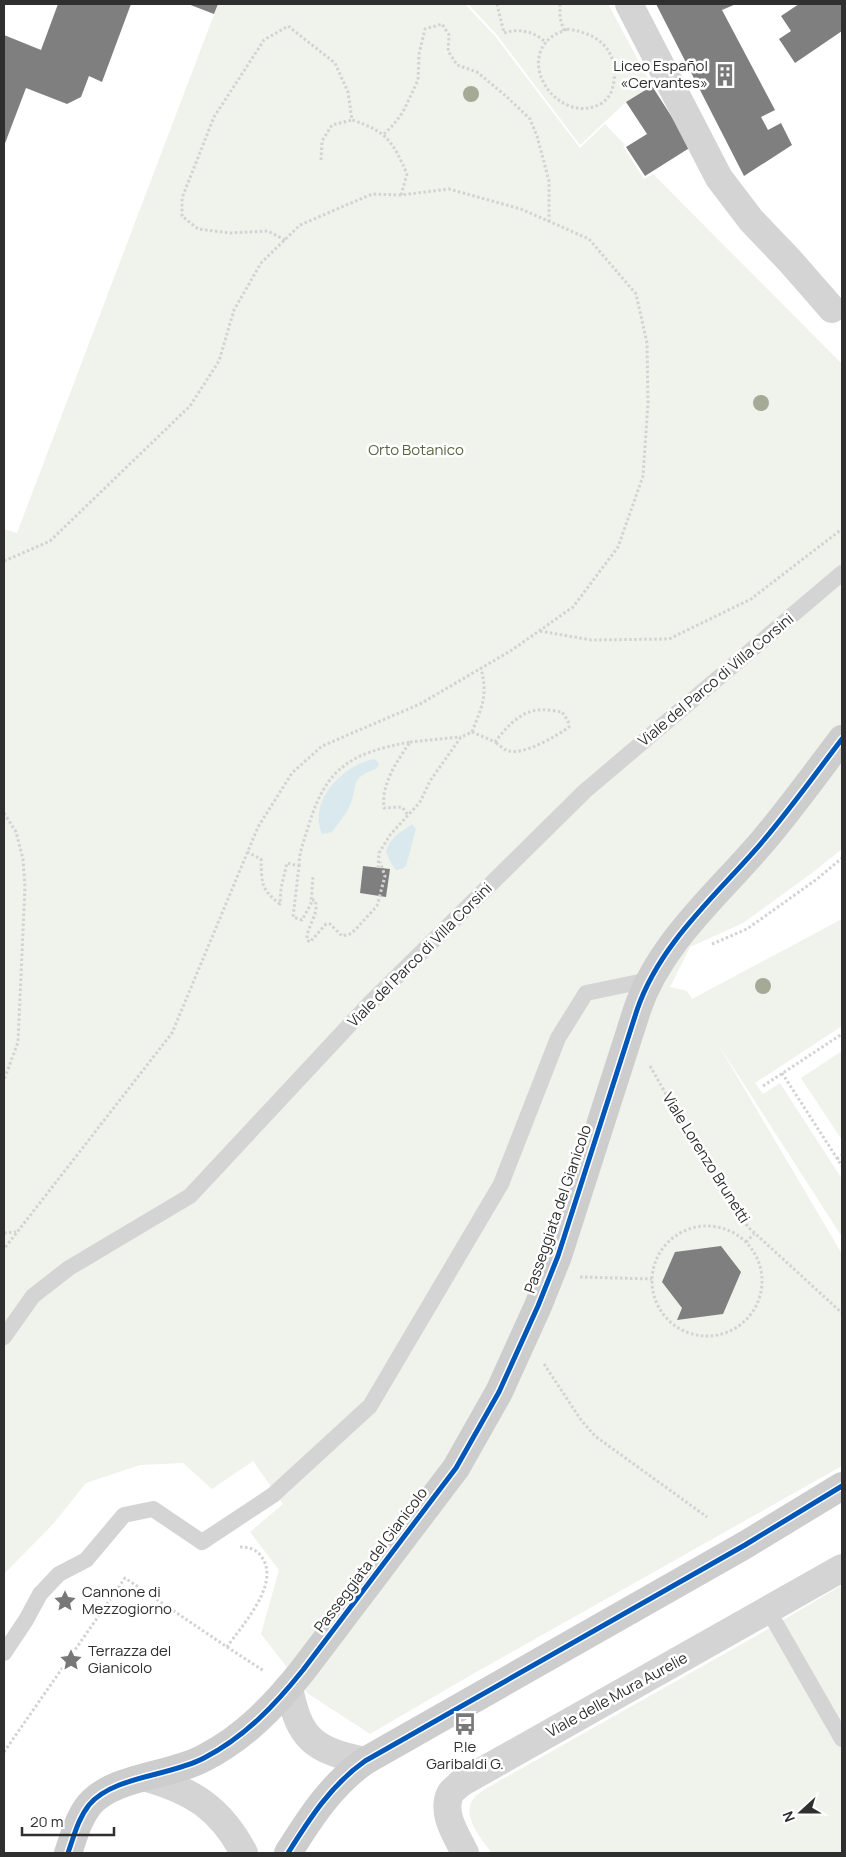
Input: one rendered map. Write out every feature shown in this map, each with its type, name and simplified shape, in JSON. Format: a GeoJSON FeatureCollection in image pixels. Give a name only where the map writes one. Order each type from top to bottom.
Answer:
{"type":"FeatureCollection","features":[{"type":"Feature","properties":{"kind":"street"},"geometry":{"type":"LineString","coordinates":[[630,4],[719,178],[751,220],[832,309]]}},
{"type":"Feature","properties":{"kind":"street","name":"Passeggiata del Gianicolo"},"geometry":{"type":"LineString","coordinates":[[68,1853],[73,1834],[90,1804],[101,1794],[115,1787],[195,1762],[242,1734],[261,1717],[289,1687],[456,1468],[488,1412],[551,1276],[649,980],[659,962],[689,922],[764,840],[842,739]]}},
{"type":"Feature","properties":{"kind":"street"},"geometry":{"type":"LineString","coordinates":[[288,1853],[330,1792],[348,1774],[365,1761],[745,1546],[842,1486]]}},
{"type":"Feature","properties":{"kind":"street","name":"Viale delle Mura Aurelie"},"geometry":{"type":"LineString","coordinates":[[465,1853],[447,1812],[450,1794],[461,1783],[842,1568]]}},
{"type":"Feature","properties":{"kind":"street"},"geometry":{"type":"LineString","coordinates":[[289,1687],[296,1717],[312,1742],[330,1752],[365,1761]]}},
{"type":"Feature","properties":{"kind":"street"},"geometry":{"type":"LineString","coordinates":[[147,1778],[175,1787],[204,1803],[228,1826],[244,1853]]}},
{"type":"Feature","properties":{"kind":"lane","name":"Viale del Parco di Villa Corsini"},"geometry":{"type":"LineString","coordinates":[[4,1337],[33,1296],[69,1268],[190,1196],[370,1003],[585,791],[842,573]]}},
{"type":"Feature","properties":{"kind":"lane"},"geometry":{"type":"LineString","coordinates":[[4,1653],[26,1620],[40,1594],[59,1574],[86,1560],[124,1515],[153,1509],[202,1542],[273,1495],[370,1406],[501,1184],[558,1038],[586,993],[649,980]]}},
{"type":"Feature","properties":{"kind":"lane"},"geometry":{"type":"LineString","coordinates":[[768,1610],[842,1739]]}},
{"type":"Feature","properties":{"kind":"path"},"geometry":{"type":"LineString","coordinates":[[497,4],[504,33],[512,30],[527,32],[546,42]]}},
{"type":"Feature","properties":{"kind":"path"},"geometry":{"type":"LineString","coordinates":[[560,4],[560,18],[564,31]]}},
{"type":"Feature","properties":{"kind":"path"},"geometry":{"type":"LineString","coordinates":[[384,134],[403,112],[418,80],[419,54],[425,29],[442,24],[449,35],[448,51],[456,65],[477,72],[530,119],[550,181],[549,222]]}},
{"type":"Feature","properties":{"kind":"path"},"geometry":{"type":"LineString","coordinates":[[285,240],[268,232],[230,234],[198,229],[182,216],[182,198],[214,118],[264,40],[288,26],[335,63],[348,92],[352,120]]}},
{"type":"Feature","properties":{"kind":"path"},"geometry":{"type":"LineString","coordinates":[[567,29],[582,31],[596,38],[607,48],[613,62],[614,77],[611,92],[606,100],[598,106],[575,108],[562,103],[552,95],[544,84],[540,71],[540,57],[546,42],[567,29]]}},
{"type":"Feature","properties":{"kind":"path"},"geometry":{"type":"LineString","coordinates":[[321,160],[322,142],[332,125],[352,120],[384,134],[398,155],[407,174],[400,195]]}},
{"type":"Feature","properties":{"kind":"path"},"geometry":{"type":"LineString","coordinates":[[4,561],[50,540],[190,406],[219,361],[234,310],[261,263],[300,226],[372,194],[400,195],[449,189],[521,209],[589,239],[636,294],[647,343],[648,403],[643,476],[618,547],[573,607],[512,650],[420,704],[322,746],[292,773],[258,827],[172,1033],[4,1249]]}},
{"type":"Feature","properties":{"kind":"path"},"geometry":{"type":"LineString","coordinates":[[539,631],[591,640],[669,639],[751,599],[842,529]]}},
{"type":"Feature","properties":{"kind":"path"},"geometry":{"type":"LineString","coordinates":[[313,876],[311,904],[302,920],[293,917],[299,855],[312,813],[324,785],[348,761],[384,746],[461,737],[472,732],[484,699],[485,685],[481,668]]}},
{"type":"Feature","properties":{"kind":"path"},"geometry":{"type":"LineString","coordinates":[[472,732],[495,742],[508,751],[520,752],[560,733],[569,727],[568,721],[562,712],[538,710],[523,715],[508,726],[495,742]]}},
{"type":"Feature","properties":{"kind":"path"},"geometry":{"type":"LineString","coordinates":[[378,868],[379,853],[390,834],[420,802],[430,781],[461,737]]}},
{"type":"Feature","properties":{"kind":"path"},"geometry":{"type":"LineString","coordinates":[[408,815],[402,807],[384,808],[384,793],[392,768],[410,742]]}},
{"type":"Feature","properties":{"kind":"path"},"geometry":{"type":"LineString","coordinates":[[4,813],[16,832],[23,859],[26,887],[18,1042],[4,1080]]}},
{"type":"Feature","properties":{"kind":"path"},"geometry":{"type":"LineString","coordinates":[[247,852],[261,859],[262,884],[271,898],[280,904],[281,888],[287,863],[299,866]]}},
{"type":"Feature","properties":{"kind":"path"},"geometry":{"type":"LineString","coordinates":[[746,929],[817,879],[842,858]]}},
{"type":"Feature","properties":{"kind":"path"},"geometry":{"type":"LineString","coordinates":[[312,900],[317,902],[307,940],[310,942],[326,924],[330,924],[342,936],[350,934],[377,906],[385,876],[379,859]]}},
{"type":"Feature","properties":{"kind":"path"},"geometry":{"type":"LineString","coordinates":[[763,1086],[842,1034]]}},
{"type":"Feature","properties":{"kind":"path"},"geometry":{"type":"LineString","coordinates":[[782,1074],[842,1166]]}},
{"type":"Feature","properties":{"kind":"path"},"geometry":{"type":"LineString","coordinates":[[837,1159],[842,1155]]}},
{"type":"Feature","properties":{"kind":"path"},"geometry":{"type":"LineString","coordinates":[[699,1226],[716,1226],[732,1232],[746,1242],[756,1257],[762,1273],[761,1290],[756,1307],[745,1321],[731,1331],[715,1335],[697,1335],[681,1329],[667,1319],[657,1305],[652,1287],[652,1272],[658,1255],[668,1241],[683,1231],[699,1226]]}},
{"type":"Feature","properties":{"kind":"path"},"geometry":{"type":"LineString","coordinates":[[4,1233],[17,1232]]}},
{"type":"Feature","properties":{"kind":"path"},"geometry":{"type":"LineString","coordinates":[[746,1242],[755,1234]]}},
{"type":"Feature","properties":{"kind":"path"},"geometry":{"type":"LineString","coordinates":[[551,1276],[652,1278]]}},
{"type":"Feature","properties":{"kind":"path"},"geometry":{"type":"LineString","coordinates":[[524,1336],[581,1420],[595,1436],[708,1517]]}},
{"type":"Feature","properties":{"kind":"path"},"geometry":{"type":"LineString","coordinates":[[227,1647],[264,1592],[268,1581],[267,1569],[263,1558],[258,1552],[252,1548],[237,1548]]}},
{"type":"Feature","properties":{"kind":"path"},"geometry":{"type":"LineString","coordinates":[[4,1752],[125,1578],[289,1687]]}},
{"type":"Feature","properties":{"kind":"green space","name":"Orto Botanico"},"geometry":{"type":"Polygon","coordinates":[[[218,4],[465,4],[495,36],[580,148],[605,124],[625,145],[623,146],[644,179],[653,174],[842,364],[842,849],[743,923],[690,947],[670,987],[687,991],[692,999],[842,919],[842,1026],[755,1083],[763,1094],[780,1083],[842,1179],[842,1237],[718,1044],[842,1254],[842,1466],[370,1734],[307,1693],[261,1634],[279,1570],[250,1532],[283,1504],[253,1461],[212,1489],[183,1463],[140,1465],[86,1483],[54,1523],[4,1574],[4,529],[17,533],[218,4]]]}},
{"type":"Feature","properties":{"kind":"green space"},"geometry":{"type":"Polygon","coordinates":[[[468,4],[608,4],[652,86],[626,102],[580,145],[497,35],[468,4]]]}},
{"type":"Feature","properties":{"kind":"green space"},"geometry":{"type":"Polygon","coordinates":[[[842,1051],[842,1140],[801,1078],[842,1051]]]}},
{"type":"Feature","properties":{"kind":"green space"},"geometry":{"type":"Polygon","coordinates":[[[842,1585],[842,1853],[492,1853],[478,1834],[471,1819],[471,1804],[475,1797],[485,1789],[763,1632],[842,1585]]]}},
{"type":"Feature","properties":{"kind":"shaded area"},"geometry":{"type":"Polygon","coordinates":[[[375,759],[379,764],[376,769],[358,779],[353,798],[345,815],[332,832],[322,834],[319,822],[320,809],[324,797],[331,786],[352,768],[363,762],[375,759]]]}},
{"type":"Feature","properties":{"kind":"shaded area"},"geometry":{"type":"Polygon","coordinates":[[[412,824],[416,829],[406,866],[396,870],[386,852],[396,836],[412,824]]]}},
{"type":"Feature","properties":{"kind":"building"},"geometry":{"type":"Polygon","coordinates":[[[58,4],[131,4],[102,82],[89,76],[81,97],[67,104],[26,88],[4,146],[4,35],[41,50],[58,4]]]}},
{"type":"Feature","properties":{"kind":"building"},"geometry":{"type":"Polygon","coordinates":[[[188,4],[218,4],[214,14],[188,4]]]}},
{"type":"Feature","properties":{"kind":"building","name":"Liceo Español «Cervantes»"},"geometry":{"type":"Polygon","coordinates":[[[656,4],[736,4],[722,10],[775,110],[761,117],[768,130],[781,123],[792,145],[744,176],[656,4]]]}},
{"type":"Feature","properties":{"kind":"building"},"geometry":{"type":"Polygon","coordinates":[[[799,4],[842,4],[842,31],[795,63],[779,39],[791,31],[781,16],[799,4]]]}},
{"type":"Feature","properties":{"kind":"building"},"geometry":{"type":"Polygon","coordinates":[[[652,86],[691,147],[645,176],[626,147],[647,134],[626,102],[652,86]]]}},
{"type":"Feature","properties":{"kind":"building"},"geometry":{"type":"Polygon","coordinates":[[[363,866],[390,869],[386,897],[360,893],[363,866]]]}},
{"type":"Feature","properties":{"kind":"building"},"geometry":{"type":"Polygon","coordinates":[[[721,1246],[741,1272],[723,1314],[677,1320],[682,1308],[662,1282],[675,1252],[721,1246]]]}},
{"type":"Feature","properties":{"kind":"cycle path"},"geometry":{"type":"LineString","coordinates":[[68,1853],[82,1816],[99,1795],[127,1782],[175,1769],[204,1758],[233,1740],[270,1708],[303,1670],[456,1468],[499,1392],[538,1306],[558,1256],[637,1010],[647,985],[675,941],[773,829],[842,739]]}},
{"type":"Feature","properties":{"kind":"cycle path"},"geometry":{"type":"LineString","coordinates":[[288,1853],[331,1791],[365,1761],[745,1545],[842,1486]]}},
{"type":"Feature","properties":{"kind":"place","name":"Liceo Español «Cervantes»"},"geometry":{"type":"Point","coordinates":[725,75]}},
{"type":"Feature","properties":{"kind":"place","name":"Cannone di Mezzogiorno"},"geometry":{"type":"Point","coordinates":[65,1601]}},
{"type":"Feature","properties":{"kind":"place","name":"Terrazza del Gianicolo"},"geometry":{"type":"Point","coordinates":[71,1660]}},
{"type":"Feature","properties":{"kind":"place","name":"P.le Garibaldi G."},"geometry":{"type":"Point","coordinates":[465,1724]}}]}
